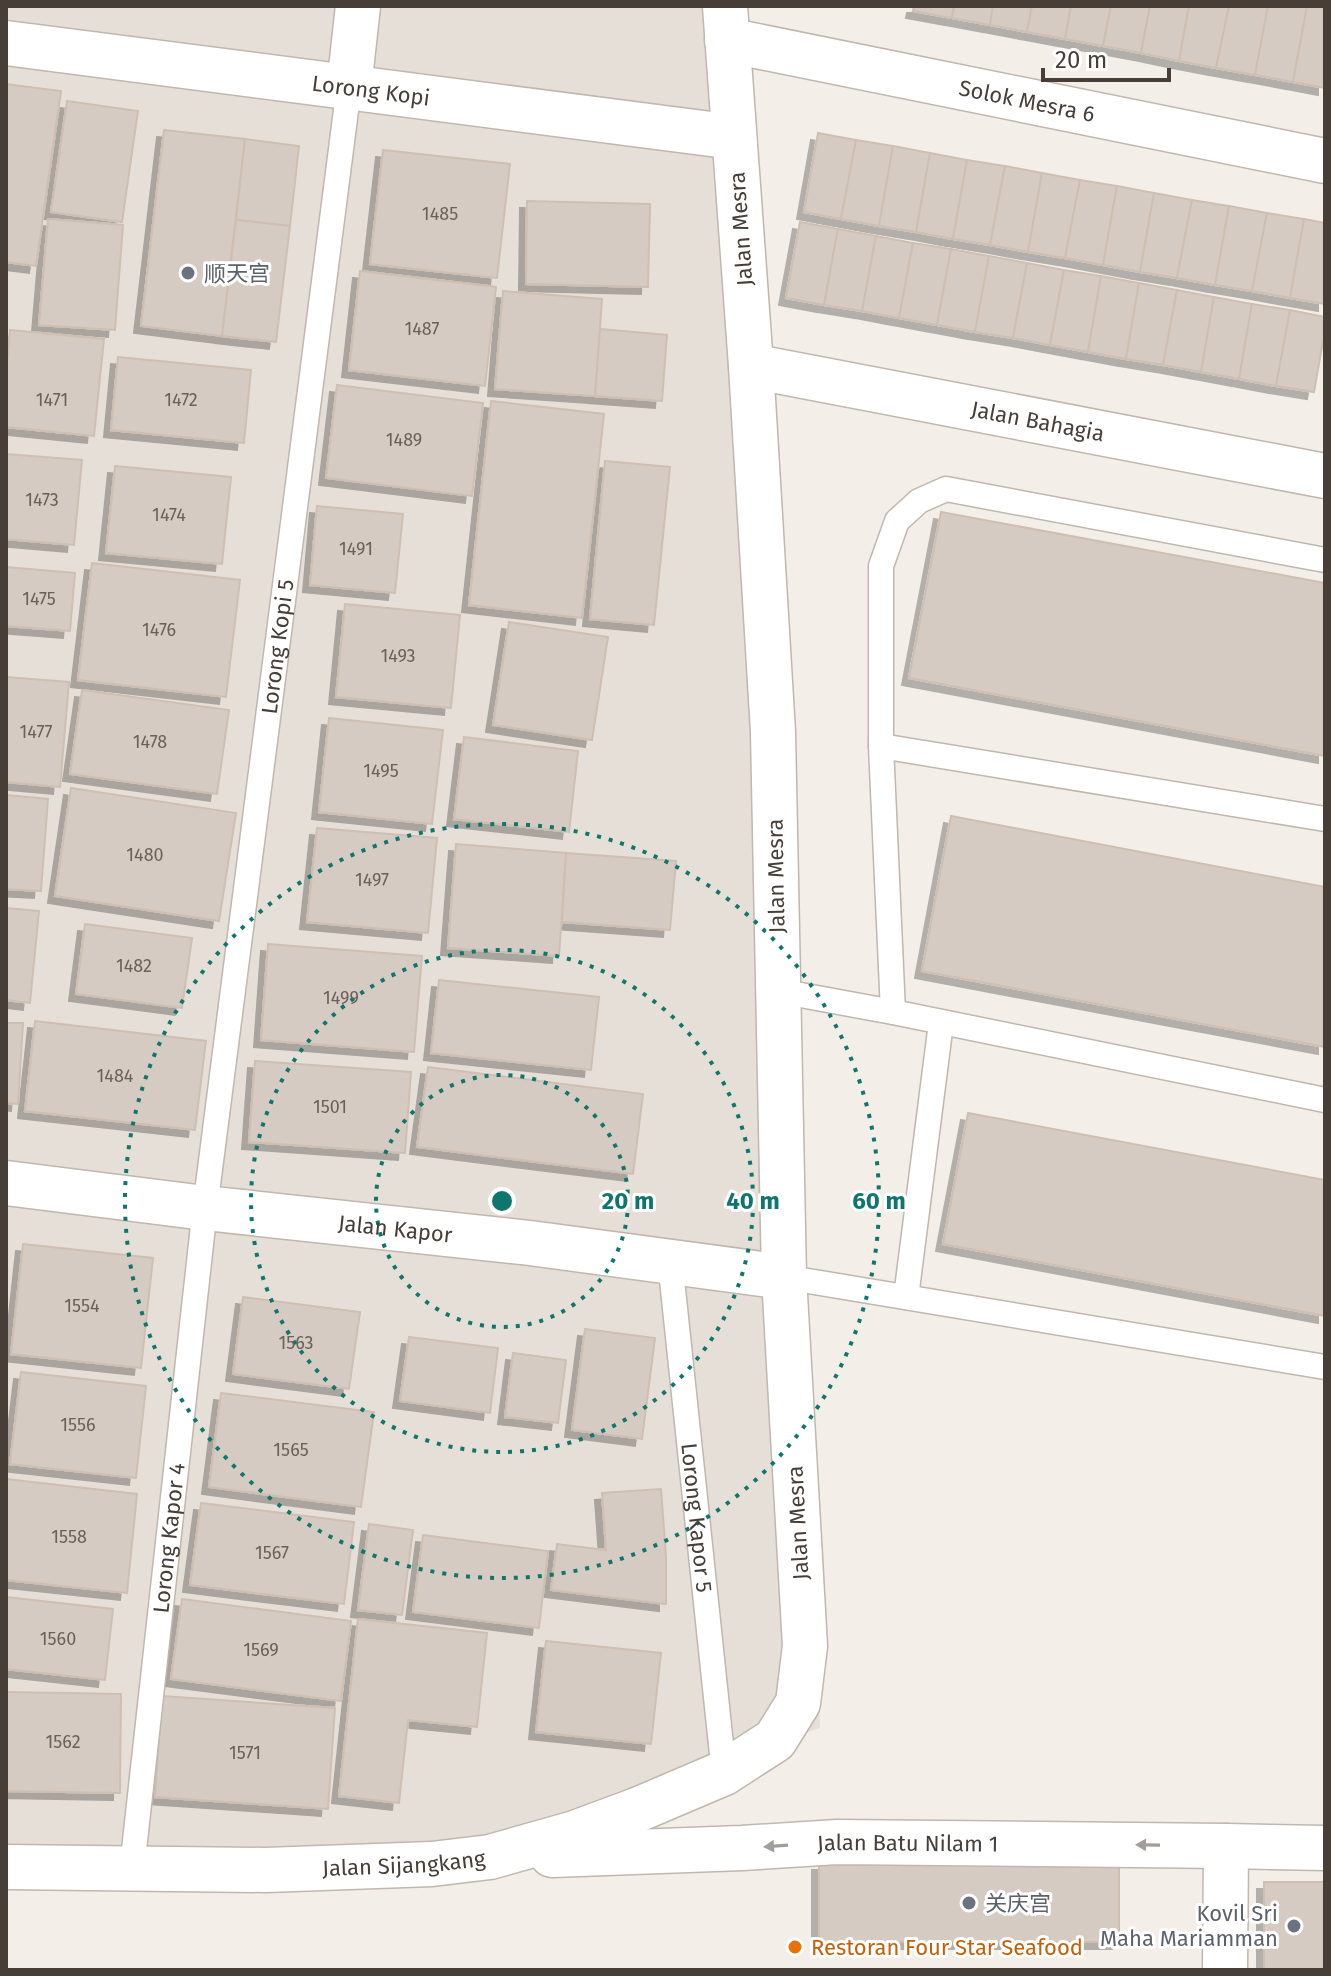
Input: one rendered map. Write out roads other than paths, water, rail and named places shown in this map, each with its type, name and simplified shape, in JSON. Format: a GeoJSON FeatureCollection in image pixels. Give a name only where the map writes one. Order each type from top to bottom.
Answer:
{"type":"FeatureCollection","features":[{"type":"Feature","properties":{"kind":"street"},"geometry":{"type":"LineString","coordinates":[[349,87],[358,6]]}},
{"type":"Feature","properties":{"kind":"street","name":"Jalan Mesra"},"geometry":{"type":"LineString","coordinates":[[726,23],[773,732],[784,1277],[805,1646],[798,1703],[775,1740]]}},
{"type":"Feature","properties":{"kind":"street","name":"Solok Mesra 6"},"geometry":{"type":"LineString","coordinates":[[726,23],[1325,161]]}},
{"type":"Feature","properties":{"kind":"street","name":"Lorong Kopi"},"geometry":{"type":"LineString","coordinates":[[6,43],[734,137]]}},
{"type":"Feature","properties":{"kind":"street","name":"Jalan Bahagia"},"geometry":{"type":"LineString","coordinates":[[751,366],[1325,476]]}},
{"type":"Feature","properties":{"kind":"street","name":"Jalan Kapor"},"geometry":{"type":"LineString","coordinates":[[6,1183],[530,1243],[784,1277]]}},
{"type":"Feature","properties":{"kind":"street","name":"Jalan Sijangkang"},"geometry":{"type":"LineString","coordinates":[[6,1867],[266,1870],[432,1864],[490,1857],[575,1833],[637,1810],[724,1773],[775,1740]]}},
{"type":"Feature","properties":{"kind":"street","name":"Jalan Batu Nilam 1"},"geometry":{"type":"LineString","coordinates":[[490,1857],[837,1842],[1325,1848]]}},
{"type":"Feature","properties":{"kind":"street"},"geometry":{"type":"LineString","coordinates":[[1225,1970],[1226,1846]]}},
{"type":"Feature","properties":{"kind":"lane","name":"Lorong Kopi 5"},"geometry":{"type":"LineString","coordinates":[[205,1208],[349,87]]}},
{"type":"Feature","properties":{"kind":"lane"},"geometry":{"type":"LineString","coordinates":[[893,1012],[881,746],[881,566],[897,521],[919,501],[946,489],[1325,560]]}},
{"type":"Feature","properties":{"kind":"lane"},"geometry":{"type":"LineString","coordinates":[[881,746],[1325,819]]}},
{"type":"Feature","properties":{"kind":"lane"},"geometry":{"type":"LineString","coordinates":[[779,991],[1325,1100]]}},
{"type":"Feature","properties":{"kind":"lane"},"geometry":{"type":"LineString","coordinates":[[906,1297],[941,1023]]}},
{"type":"Feature","properties":{"kind":"lane","name":"Lorong Kapor 4"},"geometry":{"type":"LineString","coordinates":[[132,1868],[205,1208]]}},
{"type":"Feature","properties":{"kind":"lane","name":"Lorong Kapor 5"},"geometry":{"type":"LineString","coordinates":[[670,1261],[724,1773]]}},
{"type":"Feature","properties":{"kind":"lane"},"geometry":{"type":"LineString","coordinates":[[784,1277],[1325,1367]]}},
{"type":"Feature","properties":{"kind":"place","name":"顺天宫"},"geometry":{"type":"Point","coordinates":[188,273]}},
{"type":"Feature","properties":{"kind":"place","name":"关庆宫"},"geometry":{"type":"Point","coordinates":[969,1903]}},
{"type":"Feature","properties":{"kind":"place","name":"Kovil Sri Maha Mariamman"},"geometry":{"type":"Point","coordinates":[1294,1926]}},
{"type":"Feature","properties":{"kind":"place","name":"Restoran Four Star Seafood"},"geometry":{"type":"Point","coordinates":[795,1947]}}]}
